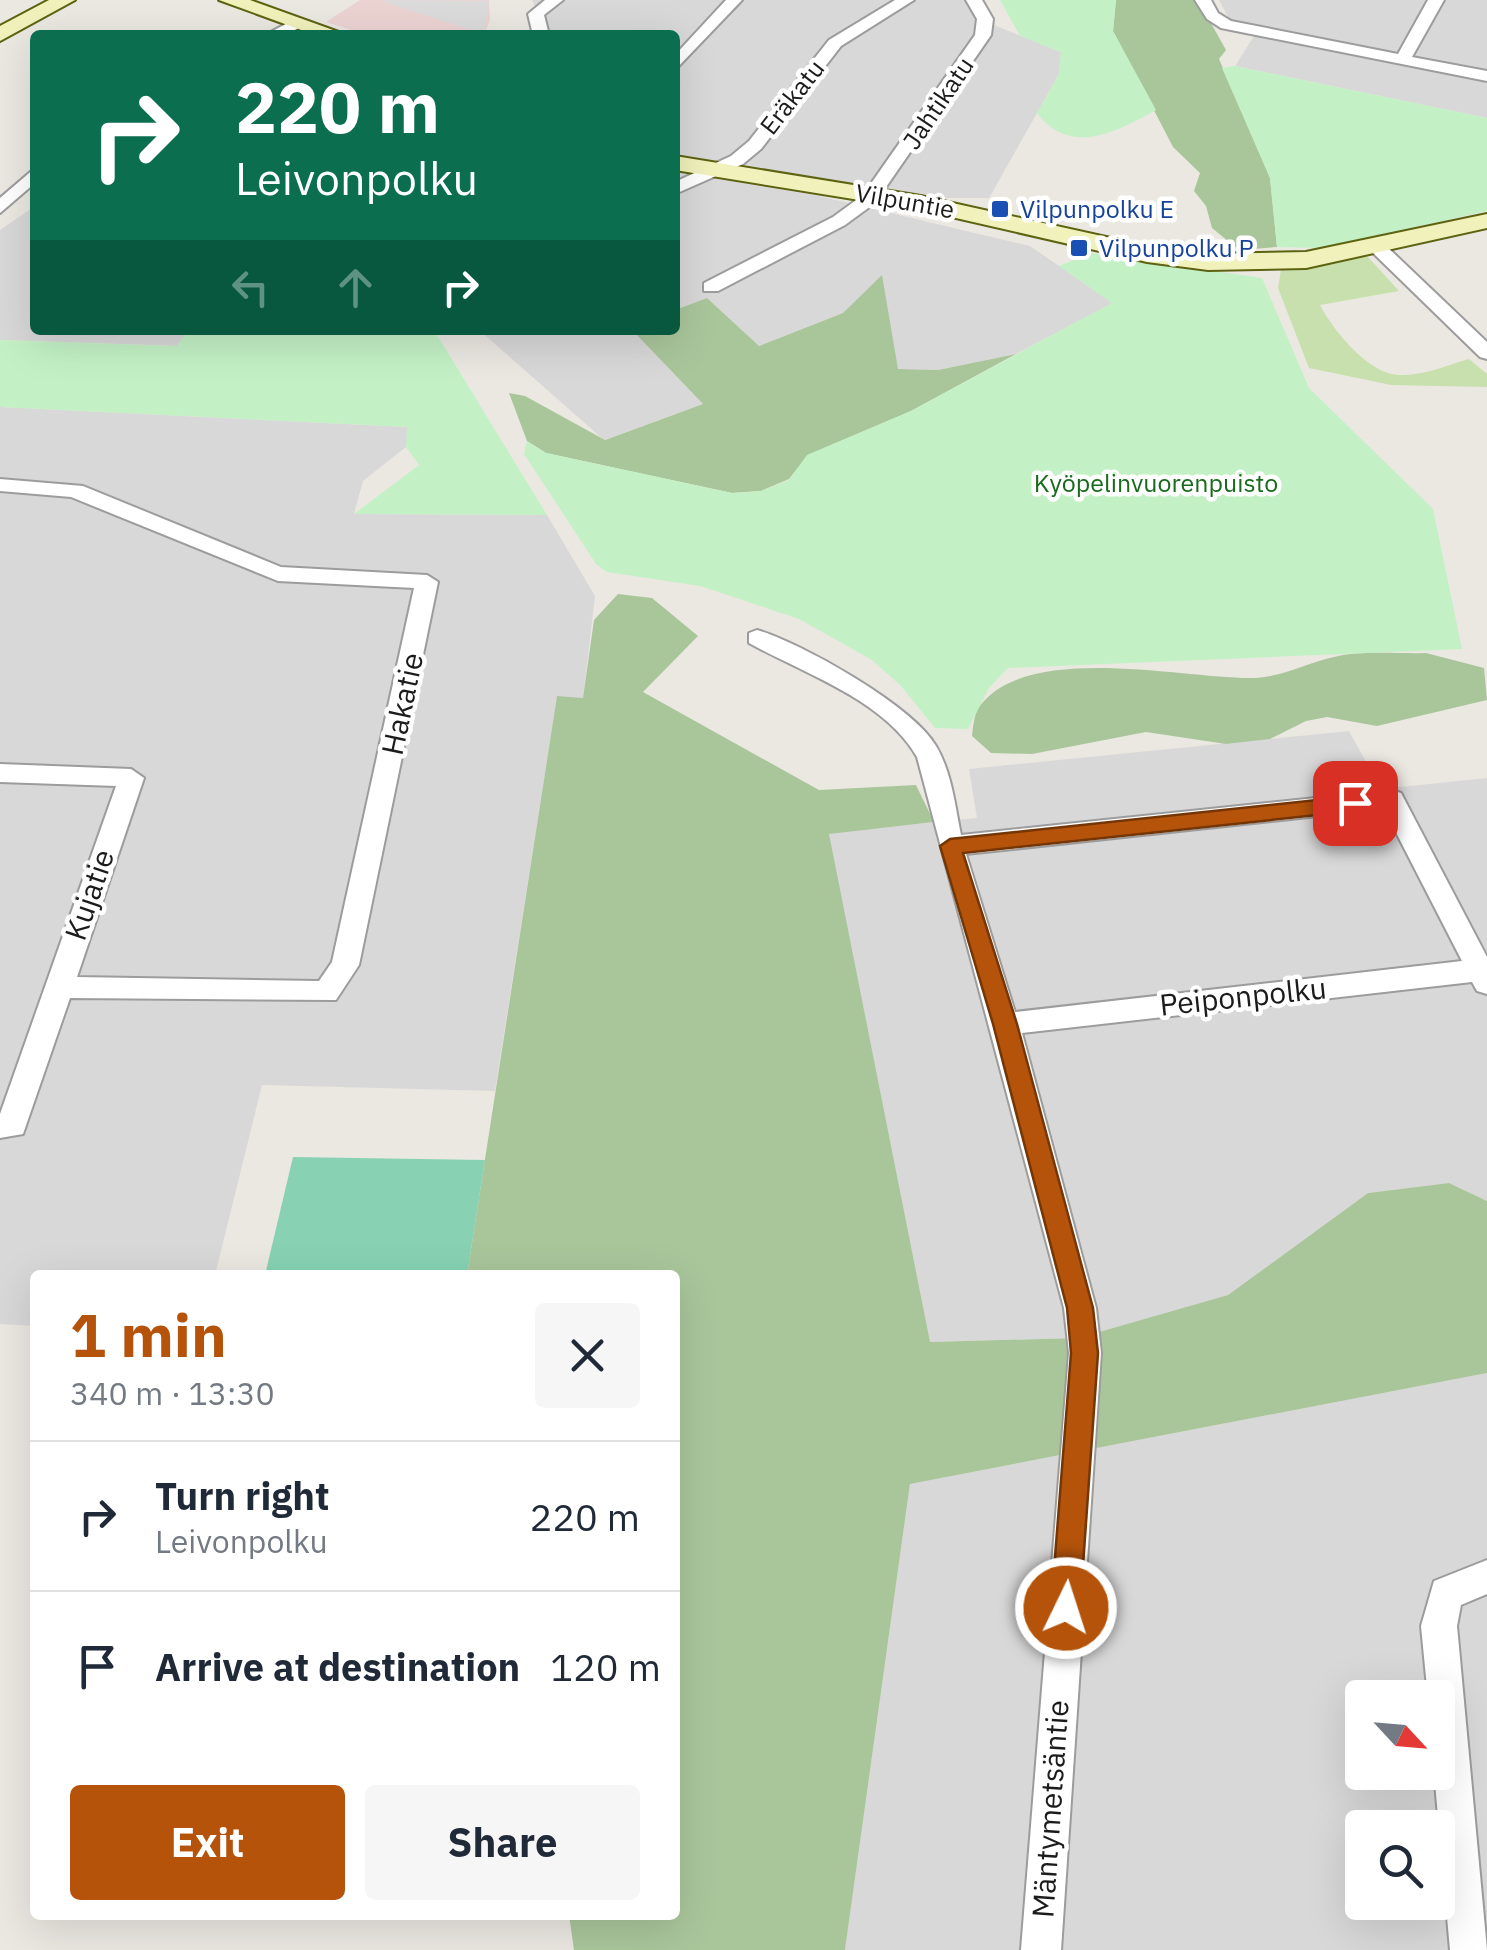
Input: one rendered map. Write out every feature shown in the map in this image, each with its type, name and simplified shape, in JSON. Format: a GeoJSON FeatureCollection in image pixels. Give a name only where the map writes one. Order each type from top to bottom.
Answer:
{"type":"FeatureCollection","features":[{"type":"Feature","properties":{"kind":"street"},"geometry":{"type":"LineString","coordinates":[[34,16],[52,0]]}},
{"type":"Feature","properties":{"kind":"street"},"geometry":{"type":"LineString","coordinates":[[0,35],[65,0]]}},
{"type":"Feature","properties":{"kind":"street"},"geometry":{"type":"LineString","coordinates":[[229,0],[320,30]]}},
{"type":"Feature","properties":{"kind":"street"},"geometry":{"type":"LineString","coordinates":[[540,30],[536,14],[555,0]]}},
{"type":"Feature","properties":{"kind":"street"},"geometry":{"type":"LineString","coordinates":[[680,59],[734,0]]}},
{"type":"Feature","properties":{"kind":"street","name":"Eräkatu"},"geometry":{"type":"LineString","coordinates":[[680,186],[754,145],[835,43],[906,0]]}},
{"type":"Feature","properties":{"kind":"street","name":"Jahtikatu"},"geometry":{"type":"LineString","coordinates":[[711,287],[840,221],[874,194],[983,36],[985,19],[974,0]]}},
{"type":"Feature","properties":{"kind":"street"},"geometry":{"type":"LineString","coordinates":[[1203,0],[1212,16],[1226,26],[1487,76]]}},
{"type":"Feature","properties":{"kind":"street"},"geometry":{"type":"LineString","coordinates":[[1402,60],[1436,0]]}},
{"type":"Feature","properties":{"kind":"street"},"geometry":{"type":"LineString","coordinates":[[284,30],[325,7]]}},
{"type":"Feature","properties":{"kind":"street","name":"Vilpuntie"},"geometry":{"type":"LineString","coordinates":[[680,164],[874,194],[1193,261],[1274,264],[1377,246],[1487,220]]}},
{"type":"Feature","properties":{"kind":"street"},"geometry":{"type":"LineString","coordinates":[[0,208],[30,178]]}},
{"type":"Feature","properties":{"kind":"street"},"geometry":{"type":"LineString","coordinates":[[1377,246],[1486,351]]}},
{"type":"Feature","properties":{"kind":"street","name":"Hakatie"},"geometry":{"type":"LineString","coordinates":[[0,486],[75,491],[278,574],[427,582],[345,965],[326,992],[58,987]]}},
{"type":"Feature","properties":{"kind":"street","name":"Mäntymetsäntie"},"geometry":{"type":"LineString","coordinates":[[757,638],[828,679],[880,702],[926,749],[950,846],[1005,1024],[1080,1308],[1085,1353],[1041,1950]]}},
{"type":"Feature","properties":{"kind":"street","name":"Kujatie"},"geometry":{"type":"LineString","coordinates":[[0,773],[131,778],[12,1126],[0,1126]]}},
{"type":"Feature","properties":{"kind":"street"},"geometry":{"type":"LineString","coordinates":[[950,846],[1392,800],[1484,977]]}},
{"type":"Feature","properties":{"kind":"street","name":"Peiponpolku"},"geometry":{"type":"LineString","coordinates":[[1005,1024],[1484,977]]}},
{"type":"Feature","properties":{"kind":"street"},"geometry":{"type":"LineString","coordinates":[[1475,1932],[1439,1626],[1446,1593],[1487,1576]]}},
{"type":"Feature","properties":{"kind":"shaded area"},"geometry":{"type":"Polygon","coordinates":[[[360,0],[489,0],[486,30],[351,30],[326,22],[360,0]]]}},
{"type":"Feature","properties":{"kind":"shaded area"},"geometry":{"type":"Polygon","coordinates":[[[386,0],[489,1],[485,30],[472,30],[386,0]]]}},
{"type":"Feature","properties":{"kind":"shaded area"},"geometry":{"type":"Polygon","coordinates":[[[532,0],[966,0],[976,18],[1061,52],[1059,74],[989,198],[948,198],[680,158],[680,30],[547,30],[532,0]]]}},
{"type":"Feature","properties":{"kind":"shaded area"},"geometry":{"type":"Polygon","coordinates":[[[1219,0],[1487,0],[1487,118],[1235,66],[1259,28],[1230,20],[1219,0]]]}},
{"type":"Feature","properties":{"kind":"shaded area"},"geometry":{"type":"Polygon","coordinates":[[[680,173],[819,196],[1030,246],[1113,303],[1016,354],[938,370],[898,369],[843,313],[758,346],[707,298],[680,308],[680,173]]]}},
{"type":"Feature","properties":{"kind":"shaded area"},"geometry":{"type":"Polygon","coordinates":[[[30,209],[30,335],[185,335],[177,346],[0,340],[0,230],[30,209]]]}},
{"type":"Feature","properties":{"kind":"shaded area"},"geometry":{"type":"Polygon","coordinates":[[[485,335],[637,335],[703,404],[604,440],[485,335]]]}},
{"type":"Feature","properties":{"kind":"shaded area"},"geometry":{"type":"Polygon","coordinates":[[[0,407],[408,427],[406,447],[363,481],[354,514],[547,515],[595,596],[583,699],[557,697],[495,1091],[262,1085],[216,1270],[30,1270],[30,1326],[0,1324],[0,407]]]}},
{"type":"Feature","properties":{"kind":"shaded area"},"geometry":{"type":"Polygon","coordinates":[[[1349,731],[1381,789],[1487,778],[1487,1201],[1449,1183],[1368,1193],[1228,1295],[1078,1338],[929,1342],[828,833],[977,818],[969,769],[1349,731]]]}},
{"type":"Feature","properties":{"kind":"shaded area"},"geometry":{"type":"Polygon","coordinates":[[[1487,1373],[1487,1950],[845,1950],[910,1484],[1487,1373]]]}},
{"type":"Feature","properties":{"kind":"green space"},"geometry":{"type":"Polygon","coordinates":[[[1000,0],[1116,0],[1113,31],[1156,110],[1094,136],[1064,134],[1050,126],[1037,113],[1059,74],[1061,52],[1020,36],[1000,0]]]}},
{"type":"Feature","properties":{"kind":"green space"},"geometry":{"type":"Polygon","coordinates":[[[1116,0],[1198,0],[1226,50],[1219,59],[1270,178],[1277,247],[1239,250],[1212,228],[1206,206],[1194,191],[1200,173],[1173,147],[1113,31],[1116,0]]]}},
{"type":"Feature","properties":{"kind":"green space"},"geometry":{"type":"Polygon","coordinates":[[[1235,66],[1487,118],[1487,211],[1321,248],[1277,247],[1270,178],[1222,68],[1235,66]]]}},
{"type":"Feature","properties":{"kind":"green space","name":"Kyöpelinvuorenpuisto"},"geometry":{"type":"Polygon","coordinates":[[[1091,253],[1262,278],[1309,388],[1433,509],[1462,649],[1008,668],[989,688],[968,729],[935,728],[901,686],[872,660],[799,619],[700,586],[607,572],[596,564],[524,454],[527,441],[546,453],[732,493],[761,491],[789,480],[807,455],[911,411],[1112,303],[1059,266],[1091,253]]]}},
{"type":"Feature","properties":{"kind":"green space"},"geometry":{"type":"Polygon","coordinates":[[[1367,256],[1399,291],[1320,305],[1343,338],[1376,368],[1400,375],[1427,372],[1469,359],[1487,374],[1487,387],[1391,385],[1309,368],[1278,288],[1281,270],[1367,256]]]}},
{"type":"Feature","properties":{"kind":"green space"},"geometry":{"type":"Polygon","coordinates":[[[882,275],[898,369],[938,370],[1016,354],[911,411],[808,455],[789,479],[761,491],[732,493],[546,453],[527,441],[509,393],[525,396],[605,440],[703,404],[637,335],[680,335],[680,308],[707,298],[759,346],[843,313],[882,275]]]}},
{"type":"Feature","properties":{"kind":"green space"},"geometry":{"type":"Polygon","coordinates":[[[185,335],[437,335],[547,515],[354,514],[419,465],[406,447],[407,427],[0,407],[0,340],[177,346],[185,335]]]}},
{"type":"Feature","properties":{"kind":"green space"},"geometry":{"type":"Polygon","coordinates":[[[618,594],[652,598],[698,636],[643,692],[819,790],[916,785],[934,822],[829,834],[930,1342],[1078,1338],[1228,1295],[1368,1193],[1449,1183],[1487,1201],[1487,1373],[910,1484],[845,1950],[574,1950],[570,1920],[680,1920],[680,1270],[468,1270],[557,696],[583,698],[594,620],[618,594]]]}},
{"type":"Feature","properties":{"kind":"green space"},"geometry":{"type":"Polygon","coordinates":[[[1426,653],[1484,668],[1487,700],[1377,726],[1327,717],[1306,721],[1270,739],[1226,744],[1146,732],[1032,754],[991,753],[972,736],[979,707],[1002,687],[1032,675],[1108,668],[1253,678],[1345,655],[1426,653]]]}},
{"type":"Feature","properties":{"kind":"green space"},"geometry":{"type":"Polygon","coordinates":[[[293,1157],[485,1160],[468,1270],[266,1270],[293,1157]]]}},
{"type":"Feature","properties":{"kind":"place","name":"Vilpunpolku E"},"geometry":{"type":"Point","coordinates":[1000,209]}},
{"type":"Feature","properties":{"kind":"place","name":"Vilpunpolku P"},"geometry":{"type":"Point","coordinates":[1079,248]}},
{"type":"Feature","properties":{"kind":"route"},"geometry":{"type":"LineString","coordinates":[[1066,1608],[1085,1353],[1080,1308],[1005,1024],[950,846],[1355,803]]}}]}
